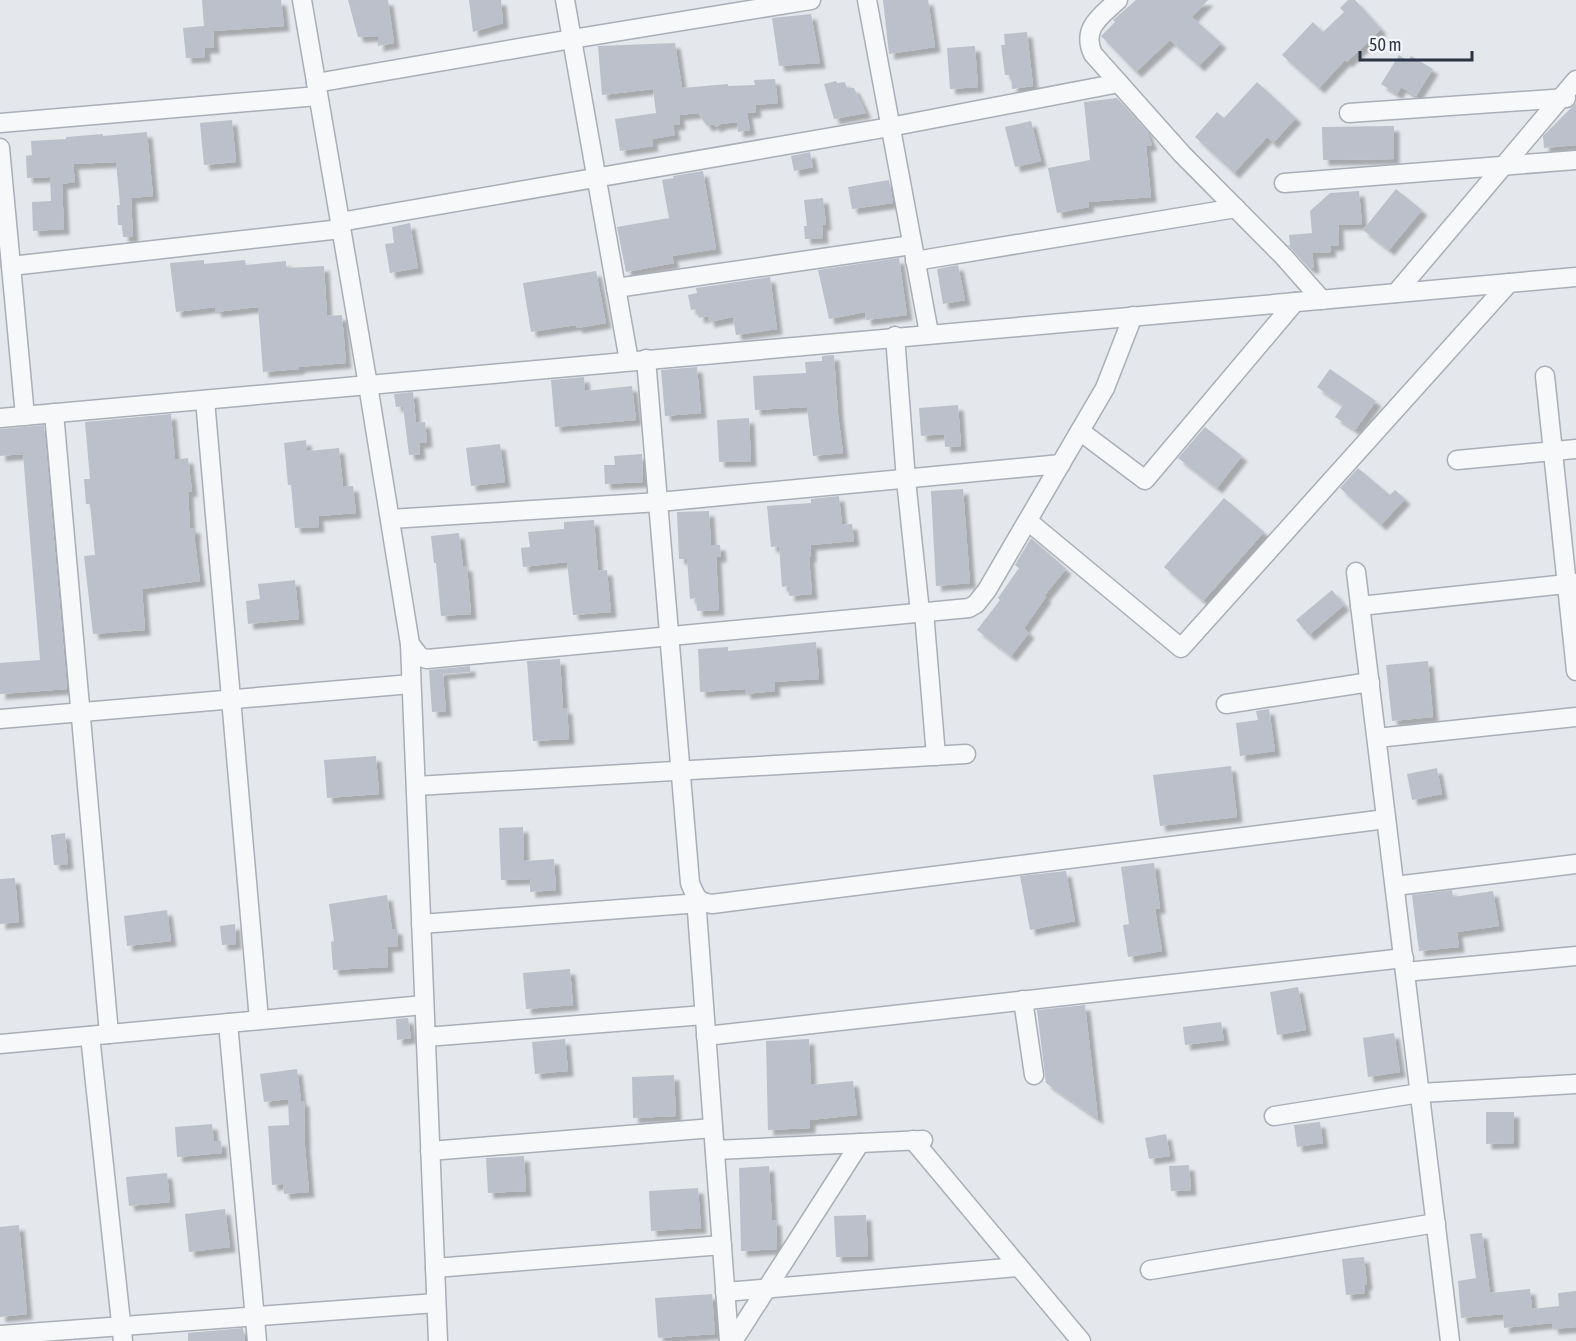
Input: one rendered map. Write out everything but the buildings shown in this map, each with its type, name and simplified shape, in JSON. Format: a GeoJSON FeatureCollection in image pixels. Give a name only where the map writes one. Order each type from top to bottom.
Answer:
{"type":"FeatureCollection","features":[{"type":"Feature","properties":{"kind":"street"},"geometry":{"type":"LineString","coordinates":[[302,0],[410,644],[438,1341]]}},
{"type":"Feature","properties":{"kind":"street"},"geometry":{"type":"LineString","coordinates":[[565,0],[616,288],[637,360],[659,502],[690,883],[697,901],[725,1292],[731,1341]]}},
{"type":"Feature","properties":{"kind":"street"},"geometry":{"type":"LineString","coordinates":[[0,123],[317,90],[572,39],[811,0]]}},
{"type":"Feature","properties":{"kind":"street"},"geometry":{"type":"LineString","coordinates":[[867,0],[929,333]]}},
{"type":"Feature","properties":{"kind":"street"},"geometry":{"type":"LineString","coordinates":[[1118,0],[1095,22],[1089,34],[1088,44],[1093,54],[1182,154],[1322,300]]}},
{"type":"Feature","properties":{"kind":"street"},"geometry":{"type":"LineString","coordinates":[[1396,293],[1502,167],[1568,98],[1576,80]]}},
{"type":"Feature","properties":{"kind":"street"},"geometry":{"type":"LineString","coordinates":[[11,266],[341,226],[596,178],[891,127],[1119,83]]}},
{"type":"Feature","properties":{"kind":"street"},"geometry":{"type":"LineString","coordinates":[[1350,113],[1568,98]]}},
{"type":"Feature","properties":{"kind":"street"},"geometry":{"type":"LineString","coordinates":[[0,148],[24,416]]}},
{"type":"Feature","properties":{"kind":"street"},"geometry":{"type":"LineString","coordinates":[[1284,183],[1576,160]]}},
{"type":"Feature","properties":{"kind":"street"},"geometry":{"type":"LineString","coordinates":[[616,288],[914,253],[1236,208]]}},
{"type":"Feature","properties":{"kind":"street"},"geometry":{"type":"LineString","coordinates":[[0,418],[895,336],[1576,277]]}},
{"type":"Feature","properties":{"kind":"street"},"geometry":{"type":"LineString","coordinates":[[1028,521],[1180,648],[1509,283]]}},
{"type":"Feature","properties":{"kind":"street"},"geometry":{"type":"LineString","coordinates":[[1080,431],[1145,480],[1295,302]]}},
{"type":"Feature","properties":{"kind":"street"},"geometry":{"type":"LineString","coordinates":[[410,644],[420,657],[427,659],[969,608],[976,604],[987,590],[1105,388],[1133,316]]}},
{"type":"Feature","properties":{"kind":"street"},"geometry":{"type":"LineString","coordinates":[[895,336],[906,480],[936,756]]}},
{"type":"Feature","properties":{"kind":"street"},"geometry":{"type":"LineString","coordinates":[[1545,376],[1571,584],[1576,671]]}},
{"type":"Feature","properties":{"kind":"street"},"geometry":{"type":"LineString","coordinates":[[205,400],[259,1020]]}},
{"type":"Feature","properties":{"kind":"street"},"geometry":{"type":"LineString","coordinates":[[54,413],[109,1034]]}},
{"type":"Feature","properties":{"kind":"street"},"geometry":{"type":"LineString","coordinates":[[1457,460],[1576,449]]}},
{"type":"Feature","properties":{"kind":"street"},"geometry":{"type":"LineString","coordinates":[[390,519],[659,502],[1061,464]]}},
{"type":"Feature","properties":{"kind":"street"},"geometry":{"type":"LineString","coordinates":[[1356,572],[1450,1341]]}},
{"type":"Feature","properties":{"kind":"street"},"geometry":{"type":"LineString","coordinates":[[1360,606],[1571,584]]}},
{"type":"Feature","properties":{"kind":"street"},"geometry":{"type":"LineString","coordinates":[[1227,704],[1370,682]]}},
{"type":"Feature","properties":{"kind":"street"},"geometry":{"type":"LineString","coordinates":[[0,719],[411,684]]}},
{"type":"Feature","properties":{"kind":"street"},"geometry":{"type":"LineString","coordinates":[[1377,738],[1576,717]]}},
{"type":"Feature","properties":{"kind":"street"},"geometry":{"type":"LineString","coordinates":[[416,786],[966,754]]}},
{"type":"Feature","properties":{"kind":"street"},"geometry":{"type":"LineString","coordinates":[[421,924],[697,901],[712,904],[1386,819]]}},
{"type":"Feature","properties":{"kind":"street"},"geometry":{"type":"LineString","coordinates":[[1395,886],[1576,864]]}},
{"type":"Feature","properties":{"kind":"street"},"geometry":{"type":"LineString","coordinates":[[706,1036],[1023,1000],[1404,965],[1576,956]]}},
{"type":"Feature","properties":{"kind":"street"},"geometry":{"type":"LineString","coordinates":[[1023,1000],[1034,1075]]}},
{"type":"Feature","properties":{"kind":"street"},"geometry":{"type":"LineString","coordinates":[[0,1044],[424,1005]]}},
{"type":"Feature","properties":{"kind":"street"},"geometry":{"type":"LineString","coordinates":[[426,1038],[705,1015]]}},
{"type":"Feature","properties":{"kind":"street"},"geometry":{"type":"LineString","coordinates":[[228,1023],[257,1341]]}},
{"type":"Feature","properties":{"kind":"street"},"geometry":{"type":"LineString","coordinates":[[90,1036],[122,1333]]}},
{"type":"Feature","properties":{"kind":"street"},"geometry":{"type":"LineString","coordinates":[[1274,1116],[1420,1093],[1576,1084]]}},
{"type":"Feature","properties":{"kind":"street"},"geometry":{"type":"LineString","coordinates":[[430,1151],[713,1128]]}},
{"type":"Feature","properties":{"kind":"street"},"geometry":{"type":"LineString","coordinates":[[715,1150],[920,1140],[1019,1267],[1081,1341]]}},
{"type":"Feature","properties":{"kind":"street"},"geometry":{"type":"LineString","coordinates":[[731,1341],[860,1143]]}},
{"type":"Feature","properties":{"kind":"street"},"geometry":{"type":"LineString","coordinates":[[1150,1270],[1436,1223]]}},
{"type":"Feature","properties":{"kind":"street"},"geometry":{"type":"LineString","coordinates":[[435,1268],[722,1245]]}},
{"type":"Feature","properties":{"kind":"street"},"geometry":{"type":"LineString","coordinates":[[725,1292],[1019,1267]]}},
{"type":"Feature","properties":{"kind":"street"},"geometry":{"type":"LineString","coordinates":[[0,1335],[122,1333],[254,1316],[436,1303]]}}]}
